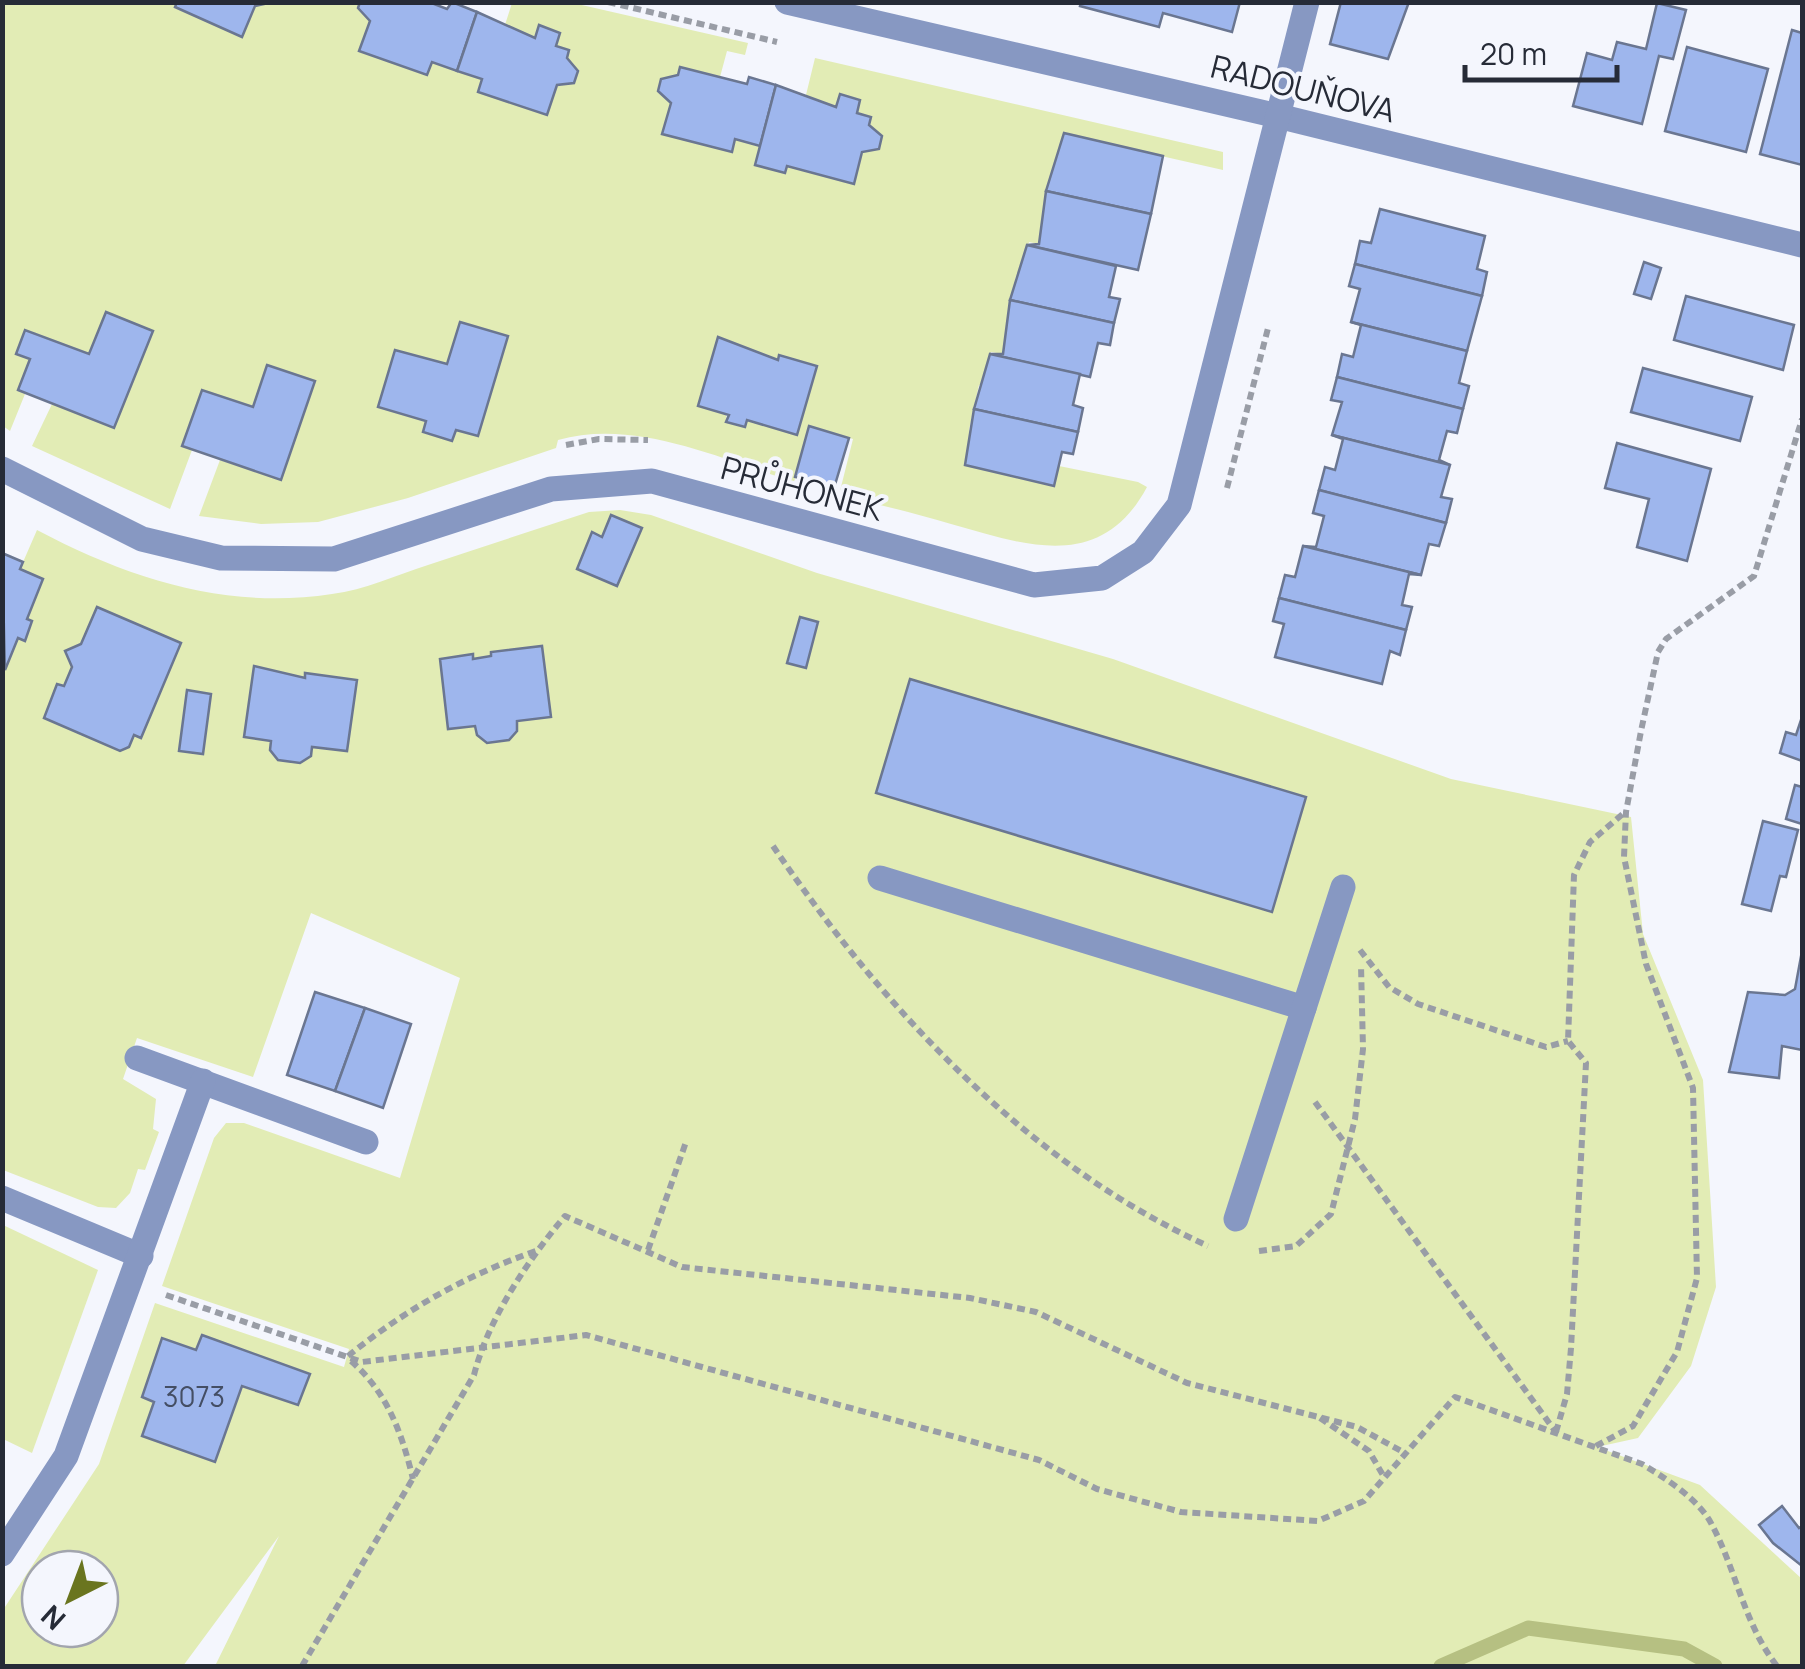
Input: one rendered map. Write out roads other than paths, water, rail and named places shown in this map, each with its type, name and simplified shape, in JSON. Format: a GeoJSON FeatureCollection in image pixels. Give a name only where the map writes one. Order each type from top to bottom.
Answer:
{"type":"FeatureCollection","features":[{"type":"Feature","properties":{"kind":"street","name":"RADOUŇOVA"},"geometry":{"type":"LineString","coordinates":[[787,2],[1278,116],[1802,246]]}},
{"type":"Feature","properties":{"kind":"street","name":"PRŮHONEK"},"geometry":{"type":"LineString","coordinates":[[2,469],[142,539],[220,558],[334,559],[551,489],[652,482],[1034,585],[1102,578],[1143,552],[1179,506],[1307,2]]}},
{"type":"Feature","properties":{"kind":"street"},"geometry":{"type":"LineString","coordinates":[[880,878],[1304,1008]]}},
{"type":"Feature","properties":{"kind":"street"},"geometry":{"type":"LineString","coordinates":[[1236,1219],[1343,887]]}},
{"type":"Feature","properties":{"kind":"street"},"geometry":{"type":"LineString","coordinates":[[137,1058],[366,1142]]}},
{"type":"Feature","properties":{"kind":"street"},"geometry":{"type":"LineString","coordinates":[[2,1554],[66,1456],[202,1082]]}},
{"type":"Feature","properties":{"kind":"street"},"geometry":{"type":"LineString","coordinates":[[2,1198],[141,1256]]}},
{"type":"Feature","properties":{"kind":"waterway"},"geometry":{"type":"LineString","coordinates":[[1441,1666],[1528,1628],[1684,1649],[1715,1666]]}}]}
